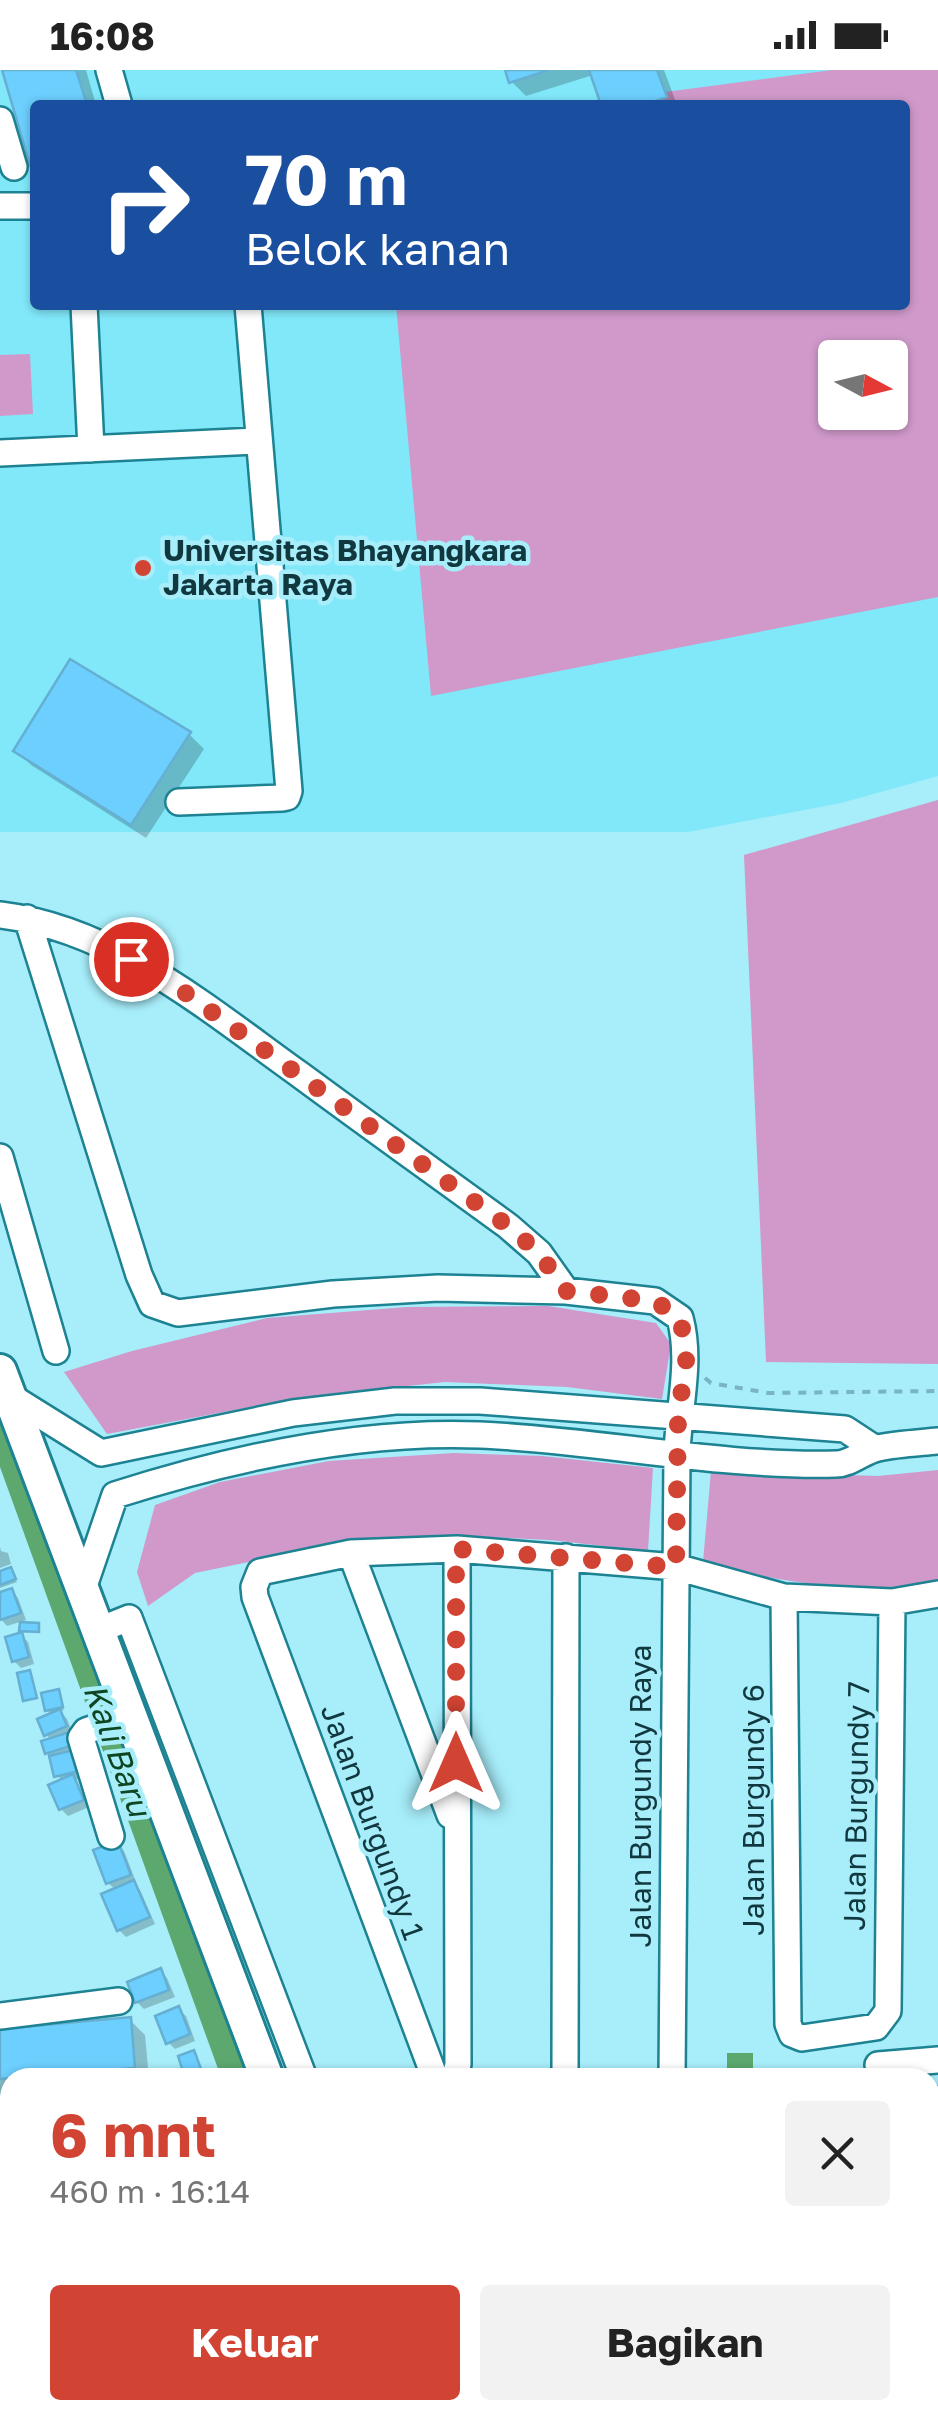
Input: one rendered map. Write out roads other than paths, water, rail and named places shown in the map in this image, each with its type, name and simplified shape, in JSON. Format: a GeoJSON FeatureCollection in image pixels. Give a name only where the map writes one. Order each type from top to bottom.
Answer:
{"type":"FeatureCollection","features":[{"type":"Feature","properties":{"kind":"main road"},"geometry":{"type":"LineString","coordinates":[[4,1383],[99,1630],[126,1717],[264,2068]]}},
{"type":"Feature","properties":{"kind":"street"},"geometry":{"type":"LineString","coordinates":[[108,70],[117,100]]}},
{"type":"Feature","properties":{"kind":"street"},"geometry":{"type":"LineString","coordinates":[[0,120],[14,167]]}},
{"type":"Feature","properties":{"kind":"street"},"geometry":{"type":"LineString","coordinates":[[0,206],[30,206]]}},
{"type":"Feature","properties":{"kind":"street"},"geometry":{"type":"LineString","coordinates":[[84,310],[91,449]]}},
{"type":"Feature","properties":{"kind":"street"},"geometry":{"type":"LineString","coordinates":[[180,802],[282,798],[289,791],[248,310]]}},
{"type":"Feature","properties":{"kind":"street"},"geometry":{"type":"LineString","coordinates":[[0,453],[258,440]]}},
{"type":"Feature","properties":{"kind":"street"},"geometry":{"type":"LineString","coordinates":[[0,915],[27,918],[162,976],[508,1226],[539,1253],[566,1291]]}},
{"type":"Feature","properties":{"kind":"street"},"geometry":{"type":"LineString","coordinates":[[27,918],[138,1274],[152,1304],[178,1313],[334,1294],[438,1288],[566,1291]]}},
{"type":"Feature","properties":{"kind":"street"},"geometry":{"type":"LineString","coordinates":[[0,1157],[56,1350]]}},
{"type":"Feature","properties":{"kind":"street","name":"Jalan Burgundy Raya"},"geometry":{"type":"LineString","coordinates":[[566,1291],[655,1301],[669,1307],[680,1318],[687,1354],[676,1456],[672,2068]]}},
{"type":"Feature","properties":{"kind":"street"},"geometry":{"type":"LineString","coordinates":[[4,1383],[102,1453],[115,1495],[83,1589]]}},
{"type":"Feature","properties":{"kind":"street"},"geometry":{"type":"LineString","coordinates":[[102,1453],[293,1413],[395,1402],[480,1401],[845,1428],[874,1448]]}},
{"type":"Feature","properties":{"kind":"street"},"geometry":{"type":"LineString","coordinates":[[115,1495],[201,1469],[294,1450],[391,1438],[478,1435],[676,1456],[841,1464],[874,1448],[938,1440]]}},
{"type":"Feature","properties":{"kind":"street"},"geometry":{"type":"LineString","coordinates":[[456,1549],[457,2068]]}},
{"type":"Feature","properties":{"kind":"street"},"geometry":{"type":"LineString","coordinates":[[456,1832],[352,1553],[456,1549],[676,1567],[784,1596],[892,1602],[938,1594]]}},
{"type":"Feature","properties":{"kind":"street","name":"Jalan Burgundy 1"},"geometry":{"type":"LineString","coordinates":[[352,1553],[267,1569],[260,1572],[254,1587],[268,1634],[430,2068]]}},
{"type":"Feature","properties":{"kind":"street"},"geometry":{"type":"LineString","coordinates":[[565,2068],[566,1557]]}},
{"type":"Feature","properties":{"kind":"street","name":"Jalan Burgundy 6"},"geometry":{"type":"LineString","coordinates":[[784,1596],[788,2024],[792,2034],[802,2038],[876,2026],[888,2011]]}},
{"type":"Feature","properties":{"kind":"street","name":"Jalan Burgundy 7"},"geometry":{"type":"LineString","coordinates":[[888,2011],[892,1602]]}},
{"type":"Feature","properties":{"kind":"street"},"geometry":{"type":"LineString","coordinates":[[99,1630],[129,1618],[300,2068]]}},
{"type":"Feature","properties":{"kind":"street"},"geometry":{"type":"LineString","coordinates":[[111,1836],[81,1743],[82,1734],[126,1717]]}},
{"type":"Feature","properties":{"kind":"street"},"geometry":{"type":"LineString","coordinates":[[0,2016],[119,2000]]}},
{"type":"Feature","properties":{"kind":"street"},"geometry":{"type":"LineString","coordinates":[[878,2065],[938,2060]]}},
{"type":"Feature","properties":{"kind":"water","name":"Kali Baru"},"geometry":{"type":"Polygon","coordinates":[[[0,1401],[251,2068],[218,2068],[0,1467],[0,1401]]]}},
{"type":"Feature","properties":{"kind":"water"},"geometry":{"type":"Polygon","coordinates":[[[727,2053],[753,2053],[753,2068],[727,2068],[727,2053]]]}},
{"type":"Feature","properties":{"kind":"place","name":"Universitas Bhayangkara Jakarta Raya"},"geometry":{"type":"Point","coordinates":[143,568]}}]}
